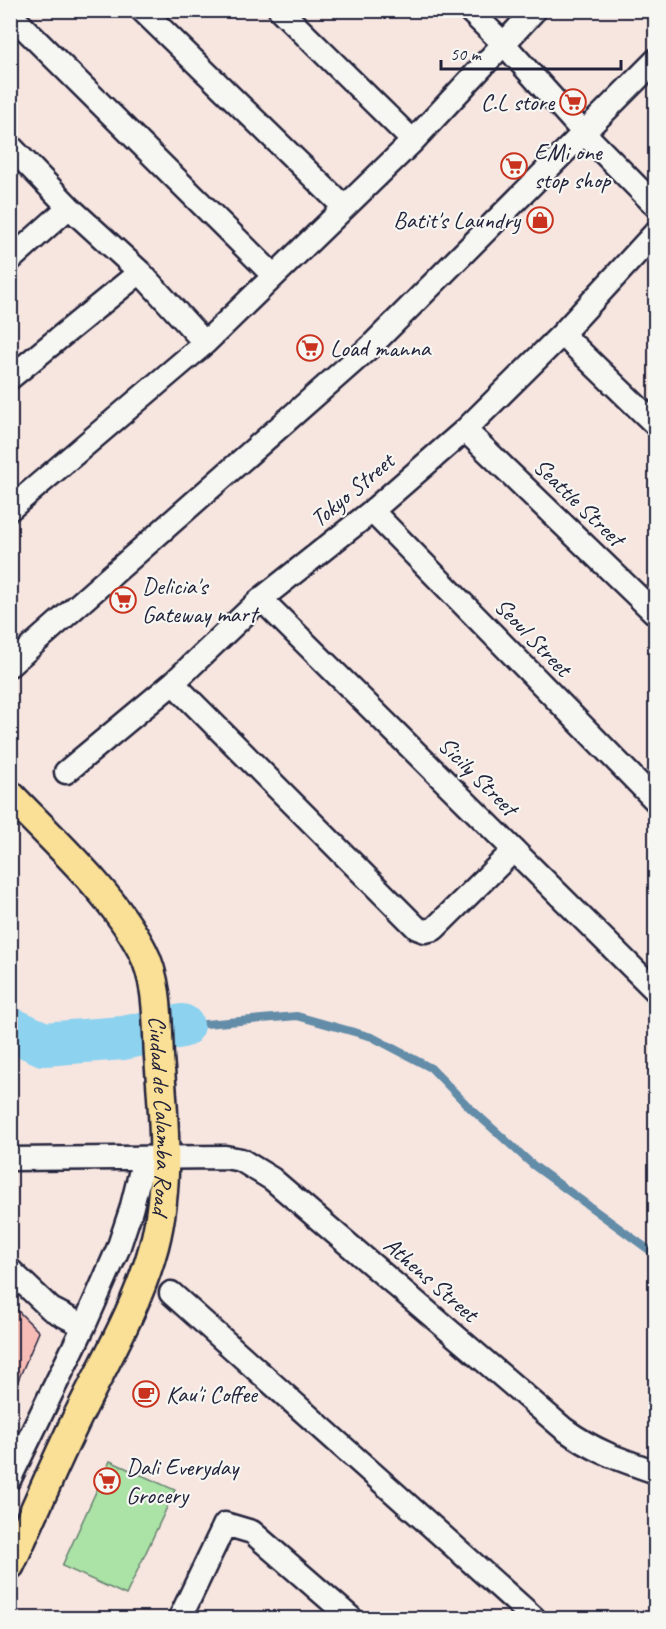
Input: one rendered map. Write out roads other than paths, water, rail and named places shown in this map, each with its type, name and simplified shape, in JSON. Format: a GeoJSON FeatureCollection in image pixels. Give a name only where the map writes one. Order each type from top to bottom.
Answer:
{"type":"FeatureCollection","features":[{"type":"Feature","properties":{"kind":"main road","name":"Ciudad de Calamba Road"},"geometry":{"type":"LineString","coordinates":[[10,795],[114,906],[143,952],[154,982],[163,1107],[154,1158],[161,1200],[154,1245],[140,1289],[68,1437],[10,1565]]}},
{"type":"Feature","properties":{"kind":"street"},"geometry":{"type":"LineString","coordinates":[[142,10],[344,207]]}},
{"type":"Feature","properties":{"kind":"street"},"geometry":{"type":"LineString","coordinates":[[280,10],[413,141]]}},
{"type":"Feature","properties":{"kind":"street"},"geometry":{"type":"LineString","coordinates":[[469,10],[656,206]]}},
{"type":"Feature","properties":{"kind":"street"},"geometry":{"type":"LineString","coordinates":[[10,509],[205,343],[413,141],[535,10]]}},
{"type":"Feature","properties":{"kind":"street"},"geometry":{"type":"LineString","coordinates":[[10,14],[274,276]]}},
{"type":"Feature","properties":{"kind":"street"},"geometry":{"type":"LineString","coordinates":[[10,666],[370,347],[656,60]]}},
{"type":"Feature","properties":{"kind":"street"},"geometry":{"type":"LineString","coordinates":[[10,146],[69,207],[140,272],[205,343]]}},
{"type":"Feature","properties":{"kind":"street"},"geometry":{"type":"LineString","coordinates":[[10,260],[69,207]]}},
{"type":"Feature","properties":{"kind":"street","name":"Tokyo Street"},"geometry":{"type":"LineString","coordinates":[[66,772],[173,683],[261,599],[372,511],[465,430],[562,334],[656,232]]}},
{"type":"Feature","properties":{"kind":"street"},"geometry":{"type":"LineString","coordinates":[[10,378],[140,272]]}},
{"type":"Feature","properties":{"kind":"street"},"geometry":{"type":"LineString","coordinates":[[562,334],[656,425]]}},
{"type":"Feature","properties":{"kind":"street","name":"Seattle Street"},"geometry":{"type":"LineString","coordinates":[[465,430],[656,614]]}},
{"type":"Feature","properties":{"kind":"street","name":"Seoul Street"},"geometry":{"type":"LineString","coordinates":[[372,511],[656,801]]}},
{"type":"Feature","properties":{"kind":"street","name":"Sicily Street"},"geometry":{"type":"LineString","coordinates":[[261,599],[656,991]]}},
{"type":"Feature","properties":{"kind":"street"},"geometry":{"type":"LineString","coordinates":[[173,683],[417,928],[425,932],[434,929],[514,850]]}},
{"type":"Feature","properties":{"kind":"street","name":"Athens Street"},"geometry":{"type":"LineString","coordinates":[[10,1159],[225,1157],[241,1160],[259,1169],[564,1429],[585,1444],[610,1456],[656,1472]]}},
{"type":"Feature","properties":{"kind":"street"},"geometry":{"type":"LineString","coordinates":[[10,1478],[84,1326],[154,1158]]}},
{"type":"Feature","properties":{"kind":"street"},"geometry":{"type":"LineString","coordinates":[[10,1270],[51,1309],[84,1326]]}},
{"type":"Feature","properties":{"kind":"street"},"geometry":{"type":"LineString","coordinates":[[171,1293],[534,1618]]}},
{"type":"Feature","properties":{"kind":"street"},"geometry":{"type":"LineString","coordinates":[[187,1615],[225,1524],[252,1532],[351,1618]]}},
{"type":"Feature","properties":{"kind":"waterway"},"geometry":{"type":"LineString","coordinates":[[182,1026],[297,1016],[372,1037],[431,1068],[469,1107],[533,1165],[656,1255]]}},
{"type":"Feature","properties":{"kind":"waterway"},"geometry":{"type":"LineString","coordinates":[[10,1029],[44,1044],[123,1038],[182,1026]]}},
{"type":"Feature","properties":{"kind":"place","name":"C.L store"},"geometry":{"type":"Point","coordinates":[573,102]}},
{"type":"Feature","properties":{"kind":"place","name":"EMi one stop shop"},"geometry":{"type":"Point","coordinates":[514,166]}},
{"type":"Feature","properties":{"kind":"place","name":"Batit's Laundry"},"geometry":{"type":"Point","coordinates":[540,220]}},
{"type":"Feature","properties":{"kind":"place","name":"Load manna"},"geometry":{"type":"Point","coordinates":[310,348]}},
{"type":"Feature","properties":{"kind":"place","name":"Delicia's Gateway mart"},"geometry":{"type":"Point","coordinates":[123,600]}},
{"type":"Feature","properties":{"kind":"place","name":"Kau'i Coffee"},"geometry":{"type":"Point","coordinates":[146,1394]}},
{"type":"Feature","properties":{"kind":"place","name":"Dali Everyday Grocery"},"geometry":{"type":"Point","coordinates":[107,1481]}}]}
